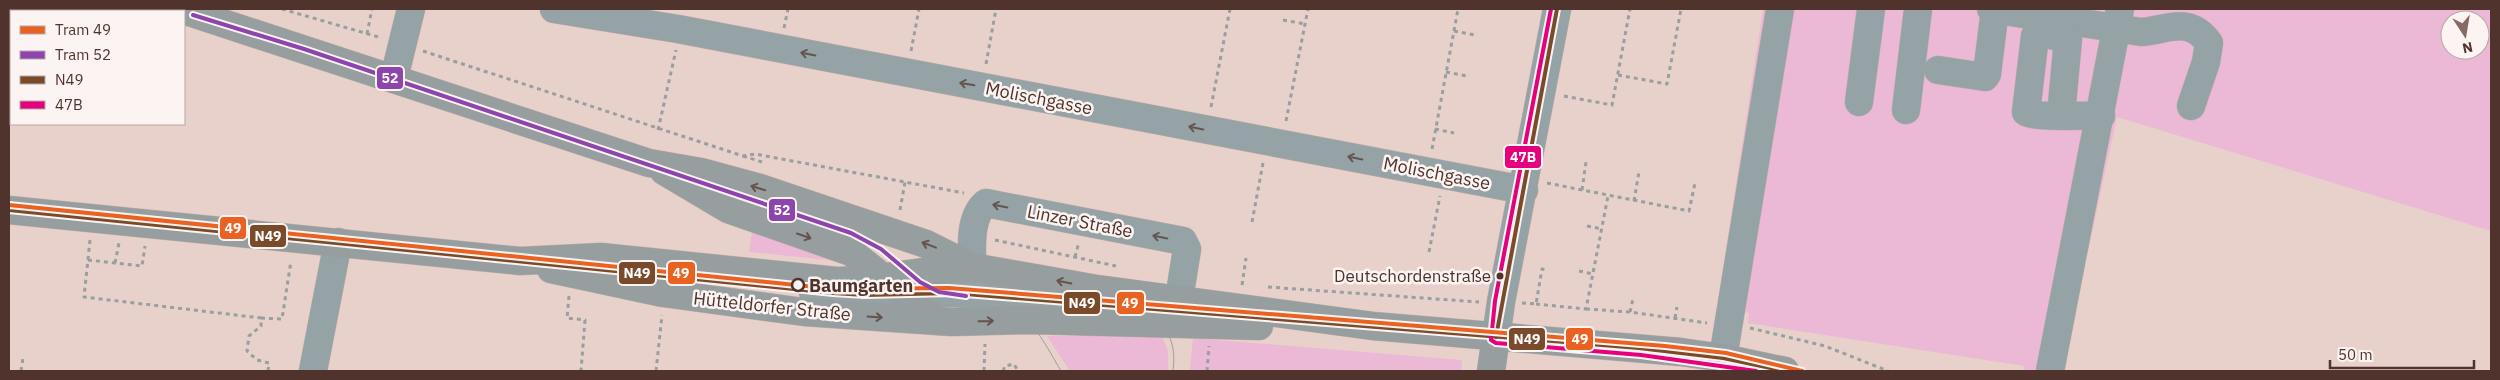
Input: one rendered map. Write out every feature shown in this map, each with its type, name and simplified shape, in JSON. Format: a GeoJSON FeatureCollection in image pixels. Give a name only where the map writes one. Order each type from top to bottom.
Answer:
{"type":"FeatureCollection","features":[{"type":"Feature","properties":{"kind":"main road"},"geometry":{"type":"LineString","coordinates":[[185,11],[650,163],[701,172],[760,188],[926,244],[972,267],[1097,289],[1372,326],[1496,337],[1636,360],[1722,358],[1785,371]]}},
{"type":"Feature","properties":{"kind":"main road"},"geometry":{"type":"LineString","coordinates":[[650,163],[728,209],[851,252],[891,286],[938,321],[1159,322],[1336,329],[1372,326]]}},
{"type":"Feature","properties":{"kind":"main road","name":"Hütteldorfer Straße"},"geometry":{"type":"LineString","coordinates":[[9,210],[520,261],[601,258],[811,279],[858,281],[891,286],[931,269],[972,267]]}},
{"type":"Feature","properties":{"kind":"main road","name":"Hütteldorfer Straße"},"geometry":{"type":"LineString","coordinates":[[520,261],[568,274],[663,293],[804,312],[938,321]]}},
{"type":"Feature","properties":{"kind":"main road"},"geometry":{"type":"LineString","coordinates":[[1491,371],[1496,337]]}},
{"type":"Feature","properties":{"kind":"street"},"geometry":{"type":"LineString","coordinates":[[394,78],[412,9]]}},
{"type":"Feature","properties":{"kind":"street","name":"Molischgasse"},"geometry":{"type":"LineString","coordinates":[[554,9],[679,29],[907,74],[1436,173],[1525,184]]}},
{"type":"Feature","properties":{"kind":"street"},"geometry":{"type":"LineString","coordinates":[[1496,337],[1557,9]]}},
{"type":"Feature","properties":{"kind":"street"},"geometry":{"type":"LineString","coordinates":[[1722,358],[1780,9]]}},
{"type":"Feature","properties":{"kind":"street"},"geometry":{"type":"LineString","coordinates":[[1859,102],[1871,9]]}},
{"type":"Feature","properties":{"kind":"street"},"geometry":{"type":"LineString","coordinates":[[1906,110],[1918,9]]}},
{"type":"Feature","properties":{"kind":"street"},"geometry":{"type":"LineString","coordinates":[[1938,70],[1985,77],[1987,74],[1993,9],[2119,18],[2141,32],[2155,31],[2163,26],[2183,26],[2201,31],[2209,43],[2206,62],[2191,106]]}},
{"type":"Feature","properties":{"kind":"street"},"geometry":{"type":"LineString","coordinates":[[2050,371],[2119,18]]}},
{"type":"Feature","properties":{"kind":"street"},"geometry":{"type":"LineString","coordinates":[[2061,115],[2101,116]]}},
{"type":"Feature","properties":{"kind":"street"},"geometry":{"type":"LineString","coordinates":[[972,267],[972,235],[978,209],[986,203]]}},
{"type":"Feature","properties":{"kind":"street","name":"Linzer Straße"},"geometry":{"type":"LineString","coordinates":[[986,203],[1183,241],[1187,249],[1179,299]]}},
{"type":"Feature","properties":{"kind":"street"},"geometry":{"type":"LineString","coordinates":[[312,371],[338,242]]}},
{"type":"Feature","properties":{"kind":"street"},"geometry":{"type":"LineString","coordinates":[[891,286],[953,293],[1372,326]]}},
{"type":"Feature","properties":{"kind":"path"},"geometry":{"type":"LineString","coordinates":[[282,9],[296,11],[402,44],[658,130],[743,156],[755,154],[979,196],[986,203]]}},
{"type":"Feature","properties":{"kind":"path"},"geometry":{"type":"LineString","coordinates":[[367,34],[372,9]]}},
{"type":"Feature","properties":{"kind":"path"},"geometry":{"type":"LineString","coordinates":[[907,74],[919,9]]}},
{"type":"Feature","properties":{"kind":"path"},"geometry":{"type":"LineString","coordinates":[[981,87],[996,9]]}},
{"type":"Feature","properties":{"kind":"path"},"geometry":{"type":"LineString","coordinates":[[1206,130],[1230,9]]}},
{"type":"Feature","properties":{"kind":"path"},"geometry":{"type":"LineString","coordinates":[[1252,222],[1308,9]]}},
{"type":"Feature","properties":{"kind":"path"},"geometry":{"type":"LineString","coordinates":[[1429,252],[1436,173],[1435,129],[1458,9]]}},
{"type":"Feature","properties":{"kind":"path"},"geometry":{"type":"LineString","coordinates":[[1541,92],[1612,105],[1630,9]]}},
{"type":"Feature","properties":{"kind":"path"},"geometry":{"type":"LineString","coordinates":[[1618,76],[1667,84],[1681,9]]}},
{"type":"Feature","properties":{"kind":"path"},"geometry":{"type":"LineString","coordinates":[[1283,20],[1305,24]]}},
{"type":"Feature","properties":{"kind":"path"},"geometry":{"type":"LineString","coordinates":[[658,130],[679,29]]}},
{"type":"Feature","properties":{"kind":"path"},"geometry":{"type":"LineString","coordinates":[[1454,31],[1475,35]]}},
{"type":"Feature","properties":{"kind":"path"},"geometry":{"type":"LineString","coordinates":[[1446,72],[1467,76]]}},
{"type":"Feature","properties":{"kind":"path"},"geometry":{"type":"LineString","coordinates":[[1669,72],[1676,73]]}},
{"type":"Feature","properties":{"kind":"path"},"geometry":{"type":"LineString","coordinates":[[1435,129],[1454,133]]}},
{"type":"Feature","properties":{"kind":"path"},"geometry":{"type":"LineString","coordinates":[[1582,190],[1586,162]]}},
{"type":"Feature","properties":{"kind":"path"},"geometry":{"type":"LineString","coordinates":[[1634,201],[1639,172]]}},
{"type":"Feature","properties":{"kind":"path"},"geometry":{"type":"LineString","coordinates":[[900,210],[905,182]]}},
{"type":"Feature","properties":{"kind":"path"},"geometry":{"type":"LineString","coordinates":[[1525,184],[1582,190],[1689,212],[1695,182]]}},
{"type":"Feature","properties":{"kind":"path"},"geometry":{"type":"LineString","coordinates":[[1501,302],[1586,309],[1608,196]]}},
{"type":"Feature","properties":{"kind":"path"},"geometry":{"type":"LineString","coordinates":[[94,218],[84,296],[261,318],[282,319],[295,238]]}},
{"type":"Feature","properties":{"kind":"path"},"geometry":{"type":"LineString","coordinates":[[88,260],[142,266],[148,223]]}},
{"type":"Feature","properties":{"kind":"path"},"geometry":{"type":"LineString","coordinates":[[1587,226],[1602,229]]}},
{"type":"Feature","properties":{"kind":"path"},"geometry":{"type":"LineString","coordinates":[[1242,285],[1246,258]]}},
{"type":"Feature","properties":{"kind":"path"},"geometry":{"type":"LineString","coordinates":[[1536,304],[1542,270],[1546,270]]}},
{"type":"Feature","properties":{"kind":"path"},"geometry":{"type":"LineString","coordinates":[[1579,271],[1593,274]]}},
{"type":"Feature","properties":{"kind":"path"},"geometry":{"type":"LineString","coordinates":[[656,371],[663,293]]}},
{"type":"Feature","properties":{"kind":"path"},"geometry":{"type":"LineString","coordinates":[[1630,312],[1633,299]]}},
{"type":"Feature","properties":{"kind":"path"},"geometry":{"type":"LineString","coordinates":[[1674,318],[1677,307]]}},
{"type":"Feature","properties":{"kind":"path"},"geometry":{"type":"LineString","coordinates":[[261,318],[261,326],[249,336],[247,351],[257,360],[269,363],[268,371]]}},
{"type":"Feature","properties":{"kind":"path"},"geometry":{"type":"LineString","coordinates":[[570,318],[585,320],[581,371]]}},
{"type":"Feature","properties":{"kind":"path"},"geometry":{"type":"LineString","coordinates":[[984,371],[985,338]]}},
{"type":"Feature","properties":{"kind":"path"},"geometry":{"type":"LineString","coordinates":[[1207,371],[1209,346]]}},
{"type":"Feature","properties":{"kind":"path"},"geometry":{"type":"LineString","coordinates":[[20,371],[23,358]]}},
{"type":"Feature","properties":{"kind":"path"},"geometry":{"type":"LineString","coordinates":[[1003,371],[1005,366],[1014,364],[1018,371]]}},
{"type":"Feature","properties":{"kind":"shaded area"},"geometry":{"type":"Polygon","coordinates":[[[1763,9],[2491,9],[2491,231],[2117,117],[2062,371],[2024,371],[2024,366],[1748,323],[1749,313],[1717,308],[1763,9]]]}},
{"type":"Feature","properties":{"kind":"shaded area"},"geometry":{"type":"Polygon","coordinates":[[[752,230],[839,261],[749,252],[752,230]]]}},
{"type":"Feature","properties":{"kind":"shaded area"},"geometry":{"type":"Polygon","coordinates":[[[1047,336],[1162,336],[1168,351],[1168,369],[1167,371],[1070,371],[1047,336]]]}},
{"type":"Feature","properties":{"kind":"shaded area"},"geometry":{"type":"Polygon","coordinates":[[[1193,338],[1462,360],[1461,371],[1190,371],[1193,338]]]}},
{"type":"Feature","properties":{"kind":"tram line","name":"52"},"geometry":{"type":"LineString","coordinates":[[193,15],[304,49],[851,233],[881,249],[920,282],[939,292],[966,296]]}},
{"type":"Feature","properties":{"kind":"tram line","name":"49"},"geometry":{"type":"LineString","coordinates":[[9,205],[835,289],[949,288],[1665,346],[1726,353],[1802,371]]}},
{"type":"Feature","properties":{"kind":"tram line"},"geometry":{"type":"LineString","coordinates":[[836,230],[872,245],[920,287],[949,297]]}},
{"type":"Feature","properties":{"kind":"tram line"},"geometry":{"type":"LineString","coordinates":[[988,300],[1014,310],[1033,326],[1061,371]]}},
{"type":"Feature","properties":{"kind":"tram line"},"geometry":{"type":"LineString","coordinates":[[1105,301],[1134,308],[1157,320],[1165,329],[1171,341],[1174,354],[1173,371]]}},
{"type":"Feature","properties":{"kind":"transit line","name":"47B"},"geometry":{"type":"LineString","coordinates":[[1551,9],[1495,301],[1491,340],[1496,343],[1641,355],[1756,371]]}},
{"type":"Feature","properties":{"kind":"transit line","name":"N49"},"geometry":{"type":"LineString","coordinates":[[1496,337],[1557,9]]}},
{"type":"Feature","properties":{"kind":"transit line","name":"N49"},"geometry":{"type":"LineString","coordinates":[[9,210],[833,293],[865,295],[953,293],[1639,348],[1723,358],[1785,371]]}},
{"type":"Feature","properties":{"kind":"place","name":"Deutschordenstraße"},"geometry":{"type":"Point","coordinates":[1500,276]}},
{"type":"Feature","properties":{"kind":"place","name":"Baumgarten"},"geometry":{"type":"Point","coordinates":[798,285]}}]}
